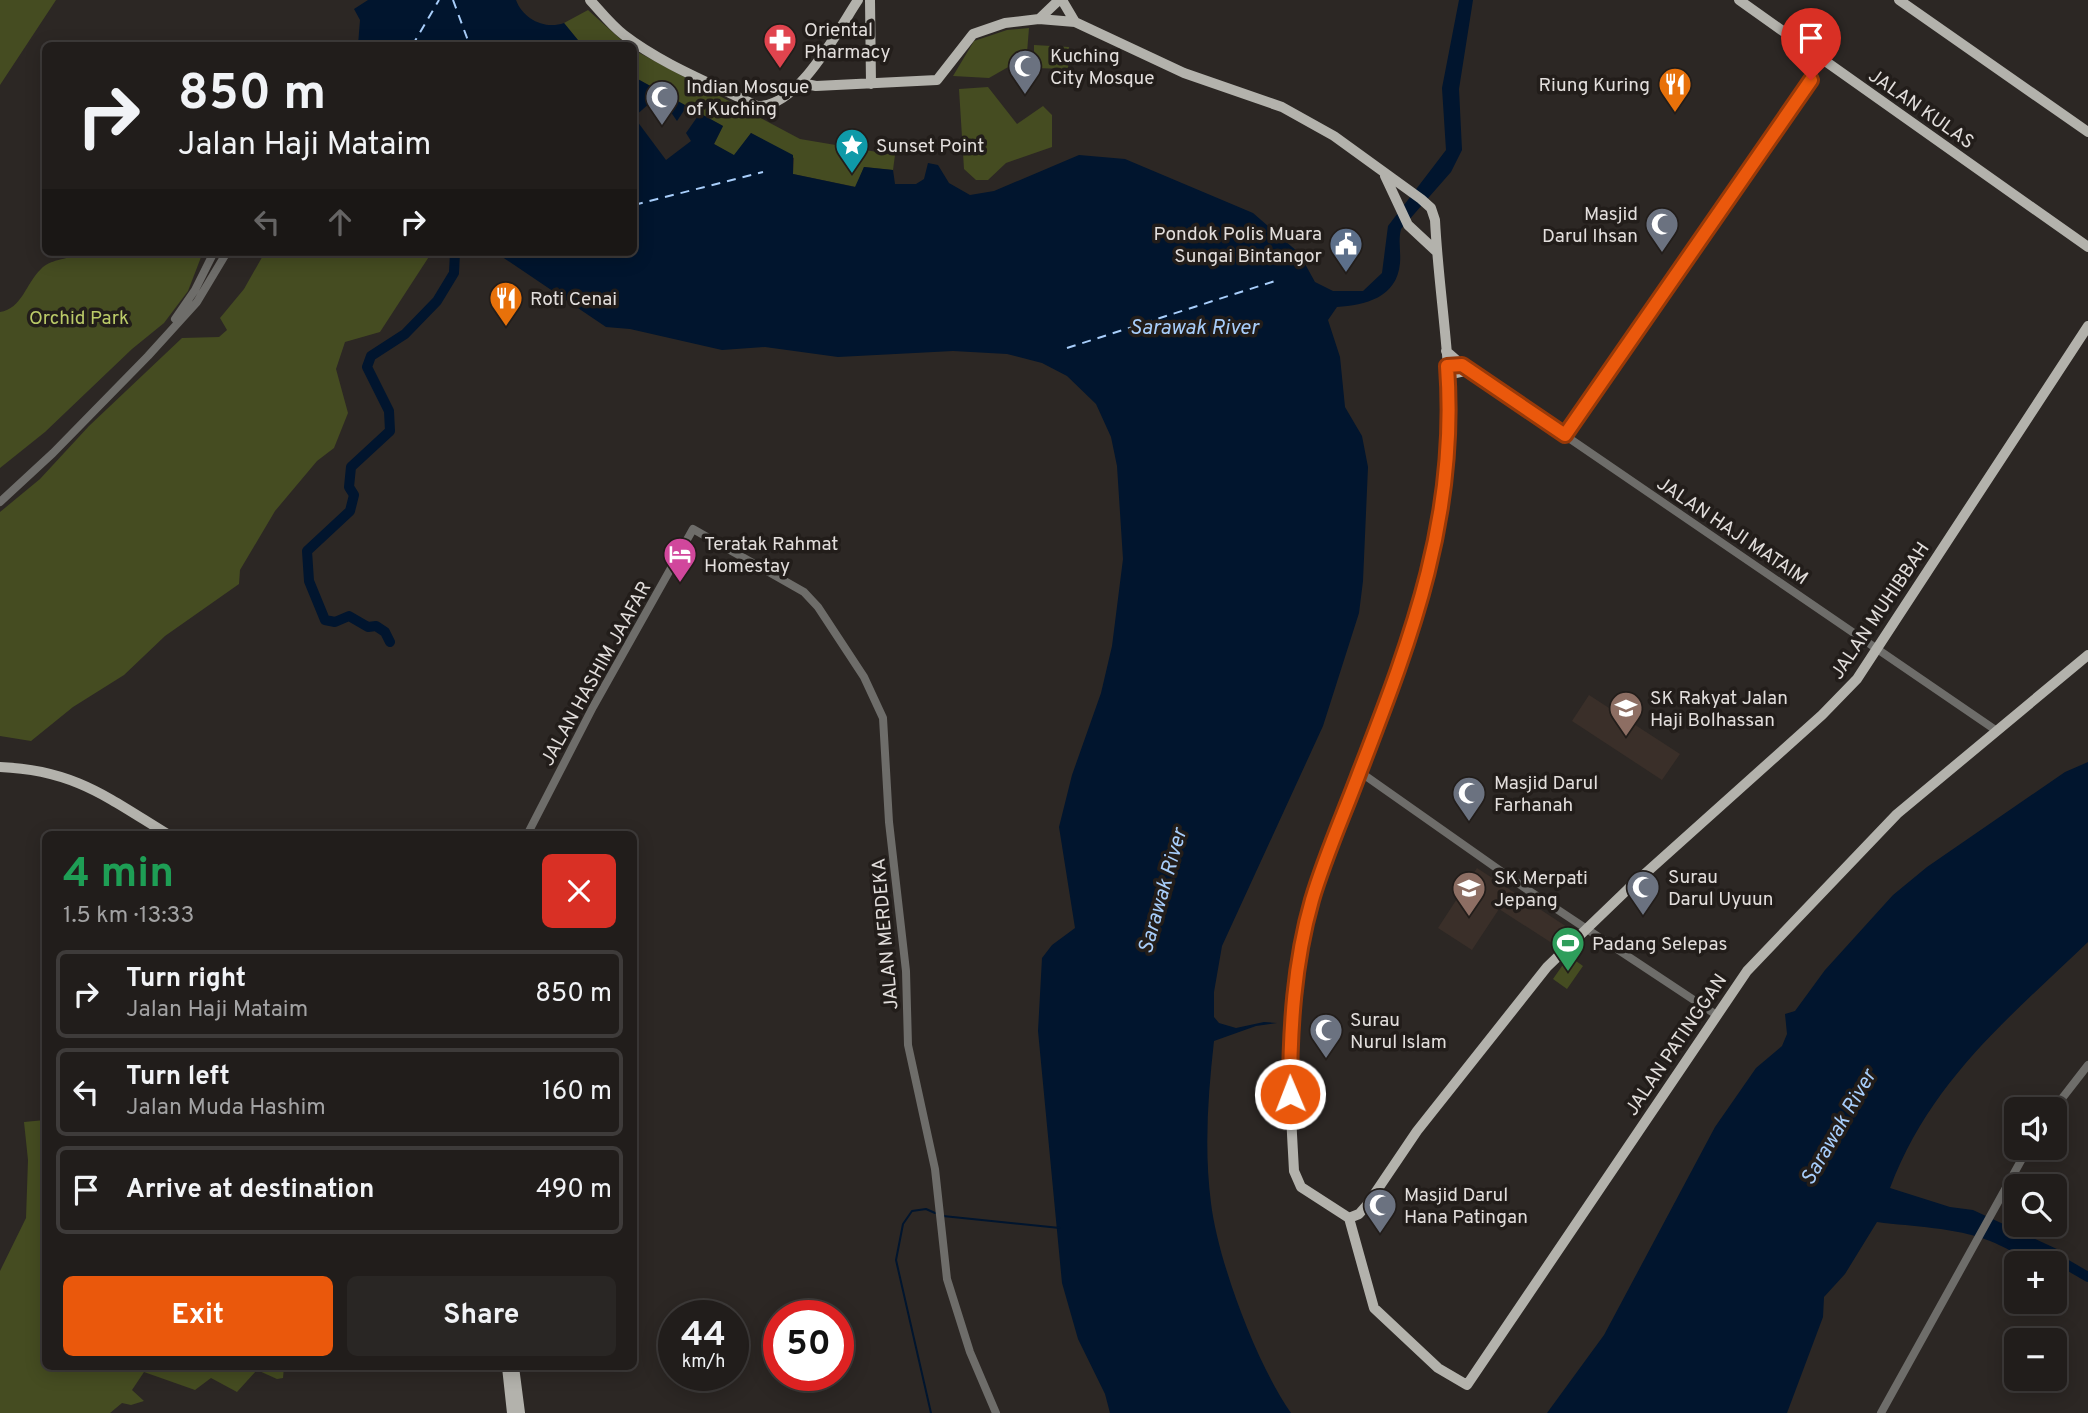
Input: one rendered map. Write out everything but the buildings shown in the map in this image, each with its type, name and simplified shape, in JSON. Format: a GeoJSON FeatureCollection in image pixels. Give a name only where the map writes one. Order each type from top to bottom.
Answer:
{"type":"FeatureCollection","features":[{"type":"Feature","properties":{"kind":"main road"},"geometry":{"type":"LineString","coordinates":[[590,0],[620,33],[633,42]]}},
{"type":"Feature","properties":{"kind":"main road"},"geometry":{"type":"LineString","coordinates":[[637,45],[757,106],[772,104],[802,83],[858,0]]}},
{"type":"Feature","properties":{"kind":"main road"},"geometry":{"type":"LineString","coordinates":[[1039,19],[1060,0],[1075,22]]}},
{"type":"Feature","properties":{"kind":"main road","name":"JALAN KULAS"},"geometry":{"type":"LineString","coordinates":[[1739,0],[2087,247]]}},
{"type":"Feature","properties":{"kind":"main road"},"geometry":{"type":"LineString","coordinates":[[1899,0],[2088,132]]}},
{"type":"Feature","properties":{"kind":"main road"},"geometry":{"type":"LineString","coordinates":[[870,1],[871,84]]}},
{"type":"Feature","properties":{"kind":"main road"},"geometry":{"type":"LineString","coordinates":[[802,83],[816,86],[937,80],[973,34],[1005,23],[1039,19],[1075,22],[1186,74],[1282,107],[1334,136],[1431,208],[1435,220],[1447,371],[1448,462],[1441,523],[1429,573],[1360,772],[1330,845],[1309,914],[1297,977],[1290,1055],[1296,1179],[1301,1187],[1349,1218]]}},
{"type":"Feature","properties":{"kind":"main road"},"geometry":{"type":"LineString","coordinates":[[813,67],[816,86]]}},
{"type":"Feature","properties":{"kind":"main road"},"geometry":{"type":"LineString","coordinates":[[1384,173],[1408,225],[1437,252]]}},
{"type":"Feature","properties":{"kind":"main road","name":"JALAN MUHIBBAH"},"geometry":{"type":"LineString","coordinates":[[1349,1218],[1359,1214],[1367,1205],[1411,1139],[1547,967],[1586,928],[1822,715],[1857,679],[2088,326]]}},
{"type":"Feature","properties":{"kind":"main road"},"geometry":{"type":"LineString","coordinates":[[1446,351],[1465,368]]}},
{"type":"Feature","properties":{"kind":"main road"},"geometry":{"type":"LineString","coordinates":[[1447,371],[1465,368]]}},
{"type":"Feature","properties":{"kind":"main road","name":"JALAN PATINGGAN"},"geometry":{"type":"LineString","coordinates":[[1349,1218],[1374,1308],[1438,1368],[1467,1385],[1715,1014],[1747,971],[1897,814],[2088,655]]}},
{"type":"Feature","properties":{"kind":"main road"},"geometry":{"type":"LineString","coordinates":[[0,767],[43,771],[100,790],[164,831]]}},
{"type":"Feature","properties":{"kind":"main road"},"geometry":{"type":"LineString","coordinates":[[507,1370],[512,1413]]}},
{"type":"Feature","properties":{"kind":"main road"},"geometry":{"type":"LineString","coordinates":[[513,1370],[520,1413]]}},
{"type":"Feature","properties":{"kind":"street"},"geometry":{"type":"LineString","coordinates":[[1565,435],[1811,80],[1816,67],[1812,52]]}},
{"type":"Feature","properties":{"kind":"street"},"geometry":{"type":"LineString","coordinates":[[1811,80],[1834,67]]}},
{"type":"Feature","properties":{"kind":"street"},"geometry":{"type":"LineString","coordinates":[[169,330],[195,290],[212,256]]}},
{"type":"Feature","properties":{"kind":"street"},"geometry":{"type":"LineString","coordinates":[[0,502],[53,453],[169,330],[210,284],[225,256]]}},
{"type":"Feature","properties":{"kind":"street","name":"JALAN HAJI MATAIM"},"geometry":{"type":"LineString","coordinates":[[1465,368],[1997,731]]}},
{"type":"Feature","properties":{"kind":"street","name":"JALAN HASHIM JAAFAR"},"geometry":{"type":"LineString","coordinates":[[529,831],[593,707],[693,529]]}},
{"type":"Feature","properties":{"kind":"street","name":"JALAN MERDEKA"},"geometry":{"type":"LineString","coordinates":[[693,529],[804,592],[818,607],[864,677],[883,718],[889,822],[906,971],[908,1045],[939,1195],[947,1279],[962,1329],[996,1413]]}},
{"type":"Feature","properties":{"kind":"street"},"geometry":{"type":"LineString","coordinates":[[1360,772],[1715,1014]]}},
{"type":"Feature","properties":{"kind":"street"},"geometry":{"type":"LineString","coordinates":[[2063,1097],[2088,1065]]}},
{"type":"Feature","properties":{"kind":"street"},"geometry":{"type":"LineString","coordinates":[[1881,1413],[2021,1160]]}},
{"type":"Feature","properties":{"kind":"shaded area","name":"SK Rakyat Jalan Haji Bolhassan"},"geometry":{"type":"Polygon","coordinates":[[[1589,695],[1680,754],[1662,780],[1572,721],[1589,695]]]}},
{"type":"Feature","properties":{"kind":"shaded area","name":"SK Merpati Jepang"},"geometry":{"type":"Polygon","coordinates":[[[1477,868],[1570,929],[1558,947],[1499,909],[1472,950],[1438,928],[1477,868]]]}},
{"type":"Feature","properties":{"kind":"green space"},"geometry":{"type":"Polygon","coordinates":[[[0,0],[56,0],[0,85],[0,0]]]}},
{"type":"Feature","properties":{"kind":"green space"},"geometry":{"type":"Polygon","coordinates":[[[588,10],[624,42],[580,42],[564,23],[588,10]]]}},
{"type":"Feature","properties":{"kind":"green space"},"geometry":{"type":"Polygon","coordinates":[[[1029,28],[1026,65],[1017,62],[989,78],[953,76],[974,41],[1007,30],[1029,28]]]}},
{"type":"Feature","properties":{"kind":"green space"},"geometry":{"type":"Polygon","coordinates":[[[1034,45],[1069,47],[1068,69],[1034,68],[1034,45]]]}},
{"type":"Feature","properties":{"kind":"green space"},"geometry":{"type":"Polygon","coordinates":[[[637,52],[800,139],[895,155],[893,170],[864,167],[856,187],[793,174],[794,158],[751,133],[734,156],[714,144],[723,126],[637,79],[637,52]]]}},
{"type":"Feature","properties":{"kind":"green space"},"geometry":{"type":"Polygon","coordinates":[[[988,87],[1017,124],[1043,106],[1052,115],[1052,147],[1006,163],[988,180],[976,180],[964,169],[959,89],[988,87]]]}},
{"type":"Feature","properties":{"kind":"green space","name":"Orchid Park"},"geometry":{"type":"Polygon","coordinates":[[[72,256],[201,256],[188,291],[164,323],[132,349],[45,432],[0,468],[0,312],[14,306],[45,265],[72,256]]]}},
{"type":"Feature","properties":{"kind":"green space"},"geometry":{"type":"Polygon","coordinates":[[[263,256],[429,256],[380,332],[345,342],[336,369],[348,413],[334,448],[317,461],[275,511],[240,570],[239,584],[165,636],[124,675],[73,707],[31,741],[0,736],[0,512],[40,479],[89,426],[182,338],[219,337],[227,330],[220,318],[244,289],[263,256]]]}},
{"type":"Feature","properties":{"kind":"green space","name":"Padang Selepas"},"geometry":{"type":"Polygon","coordinates":[[[1569,956],[1583,966],[1567,989],[1553,979],[1569,956]]]}},
{"type":"Feature","properties":{"kind":"green space"},"geometry":{"type":"Polygon","coordinates":[[[42,1120],[42,1370],[257,1370],[237,1392],[211,1378],[195,1390],[144,1372],[132,1390],[144,1401],[131,1405],[122,1403],[110,1413],[0,1413],[0,1271],[26,1218],[28,1160],[24,1122],[42,1120]]]}},
{"type":"Feature","properties":{"kind":"green space"},"geometry":{"type":"Polygon","coordinates":[[[257,1370],[284,1370],[283,1378],[277,1379],[257,1370]]]}},
{"type":"Feature","properties":{"kind":"water"},"geometry":{"type":"Polygon","coordinates":[[[368,0],[516,0],[524,13],[542,24],[564,23],[580,42],[358,42],[360,20],[354,9],[368,0]]]}},
{"type":"Feature","properties":{"kind":"water","name":"Sarawak River"},"geometry":{"type":"Polygon","coordinates":[[[1459,0],[1473,0],[1459,89],[1462,150],[1451,172],[1401,229],[1400,263],[1393,284],[1378,297],[1337,307],[1328,320],[1340,357],[1345,407],[1362,436],[1368,467],[1359,613],[1323,726],[1222,946],[1214,992],[1214,1017],[1219,1023],[1236,1028],[1264,1022],[1277,1023],[1256,1026],[1214,1041],[1207,1142],[1211,1203],[1230,1282],[1265,1368],[1291,1413],[1110,1413],[1105,1394],[1078,1339],[1062,1283],[1038,1031],[1042,958],[1052,945],[1075,928],[1059,827],[1072,775],[1101,693],[1112,646],[1123,559],[1117,466],[1111,437],[1096,404],[1067,376],[1042,363],[1007,354],[953,351],[838,357],[765,347],[722,350],[630,329],[606,327],[501,256],[637,256],[637,79],[723,126],[714,144],[734,155],[751,133],[793,155],[793,174],[855,187],[864,167],[893,170],[895,184],[916,184],[924,179],[928,163],[938,165],[949,183],[970,195],[994,191],[1079,155],[1125,159],[1253,213],[1299,253],[1315,282],[1333,291],[1363,291],[1382,273],[1388,226],[1446,150],[1442,88],[1459,0]]]}},
{"type":"Feature","properties":{"kind":"water","name":"Sarawak River"},"geometry":{"type":"Polygon","coordinates":[[[2088,762],[2088,942],[1974,1053],[1927,1115],[1890,1188],[1950,1207],[1973,1210],[2004,1224],[2004,1237],[2031,1237],[2059,1251],[2012,1251],[1976,1236],[1877,1222],[1845,1274],[1824,1297],[1823,1317],[1787,1413],[1547,1413],[1604,1335],[1715,1127],[1756,1068],[1782,1046],[1787,1034],[1785,1014],[1795,1011],[1825,970],[1893,895],[1927,867],[2065,772],[2088,762]]]}},
{"type":"Feature","properties":{"kind":"pier","name":"Indian Mosque of Kuching"},"geometry":{"type":"Polygon","coordinates":[[[659,95],[677,121],[687,106],[700,113],[686,133],[691,141],[666,160],[637,121],[637,114],[659,95]]]}},
{"type":"Feature","properties":{"kind":"waterway"},"geometry":{"type":"LineString","coordinates":[[390,642],[385,632],[376,626],[368,627],[349,616],[335,622],[325,620],[309,581],[307,551],[350,511],[354,495],[349,487],[351,467],[390,431],[389,411],[367,367],[371,356],[405,334],[437,301],[454,273],[455,256]]}},
{"type":"Feature","properties":{"kind":"waterway"},"geometry":{"type":"LineString","coordinates":[[931,1413],[896,1260],[903,1224],[912,1211],[926,1209],[935,1213]]}},
{"type":"Feature","properties":{"kind":"waterway"},"geometry":{"type":"LineString","coordinates":[[943,1216],[1060,1228]]}},
{"type":"Feature","properties":{"kind":"waterway"},"geometry":{"type":"LineString","coordinates":[[2067,1265],[2088,1277]]}},
{"type":"Feature","properties":{"kind":"ferry route"},"geometry":{"type":"LineString","coordinates":[[414,42],[439,0]]}},
{"type":"Feature","properties":{"kind":"ferry route"},"geometry":{"type":"LineString","coordinates":[[453,0],[469,42]]}},
{"type":"Feature","properties":{"kind":"ferry route"},"geometry":{"type":"LineString","coordinates":[[637,204],[763,172]]}},
{"type":"Feature","properties":{"kind":"ferry route"},"geometry":{"type":"LineString","coordinates":[[1067,348],[1278,280]]}},
{"type":"Feature","properties":{"kind":"place","name":"Oriental Pharmacy"},"geometry":{"type":"Point","coordinates":[780,70]}},
{"type":"Feature","properties":{"kind":"place","name":"Kuching City Mosque"},"geometry":{"type":"Point","coordinates":[1025,96]}},
{"type":"Feature","properties":{"kind":"place","name":"Riung Kuring"},"geometry":{"type":"Point","coordinates":[1675,114]}},
{"type":"Feature","properties":{"kind":"place","name":"Indian Mosque of Kuching"},"geometry":{"type":"Point","coordinates":[662,127]}},
{"type":"Feature","properties":{"kind":"place","name":"Sunset Point"},"geometry":{"type":"Point","coordinates":[852,175]}},
{"type":"Feature","properties":{"kind":"place","name":"Masjid Darul Ihsan"},"geometry":{"type":"Point","coordinates":[1662,254]}},
{"type":"Feature","properties":{"kind":"place","name":"Pondok Polis Muara Sungai Bintangor"},"geometry":{"type":"Point","coordinates":[1346,274]}},
{"type":"Feature","properties":{"kind":"place","name":"Roti Cenai"},"geometry":{"type":"Point","coordinates":[506,328]}},
{"type":"Feature","properties":{"kind":"place","name":"Teratak Rahmat Homestay"},"geometry":{"type":"Point","coordinates":[680,584]}},
{"type":"Feature","properties":{"kind":"place","name":"SK Rakyat Jalan Haji Bolhassan"},"geometry":{"type":"Point","coordinates":[1626,738]}},
{"type":"Feature","properties":{"kind":"place","name":"Masjid Darul Farhanah"},"geometry":{"type":"Point","coordinates":[1469,823]}},
{"type":"Feature","properties":{"kind":"place","name":"Surau Darul Uyuun"},"geometry":{"type":"Point","coordinates":[1643,917]}},
{"type":"Feature","properties":{"kind":"place","name":"SK Merpati Jepang"},"geometry":{"type":"Point","coordinates":[1469,918]}},
{"type":"Feature","properties":{"kind":"place","name":"Padang Selepas"},"geometry":{"type":"Point","coordinates":[1568,973]}},
{"type":"Feature","properties":{"kind":"place","name":"Surau Nurul Islam"},"geometry":{"type":"Point","coordinates":[1326,1060]}},
{"type":"Feature","properties":{"kind":"place","name":"Masjid Darul Hana Patingan"},"geometry":{"type":"Point","coordinates":[1380,1235]}},
{"type":"Feature","properties":{"kind":"route"},"geometry":{"type":"LineString","coordinates":[[1290,1094],[1293,1003],[1312,899],[1415,621],[1441,523],[1450,432],[1447,366],[1462,365],[1565,435],[1617,356],[1811,80]]}}]}
